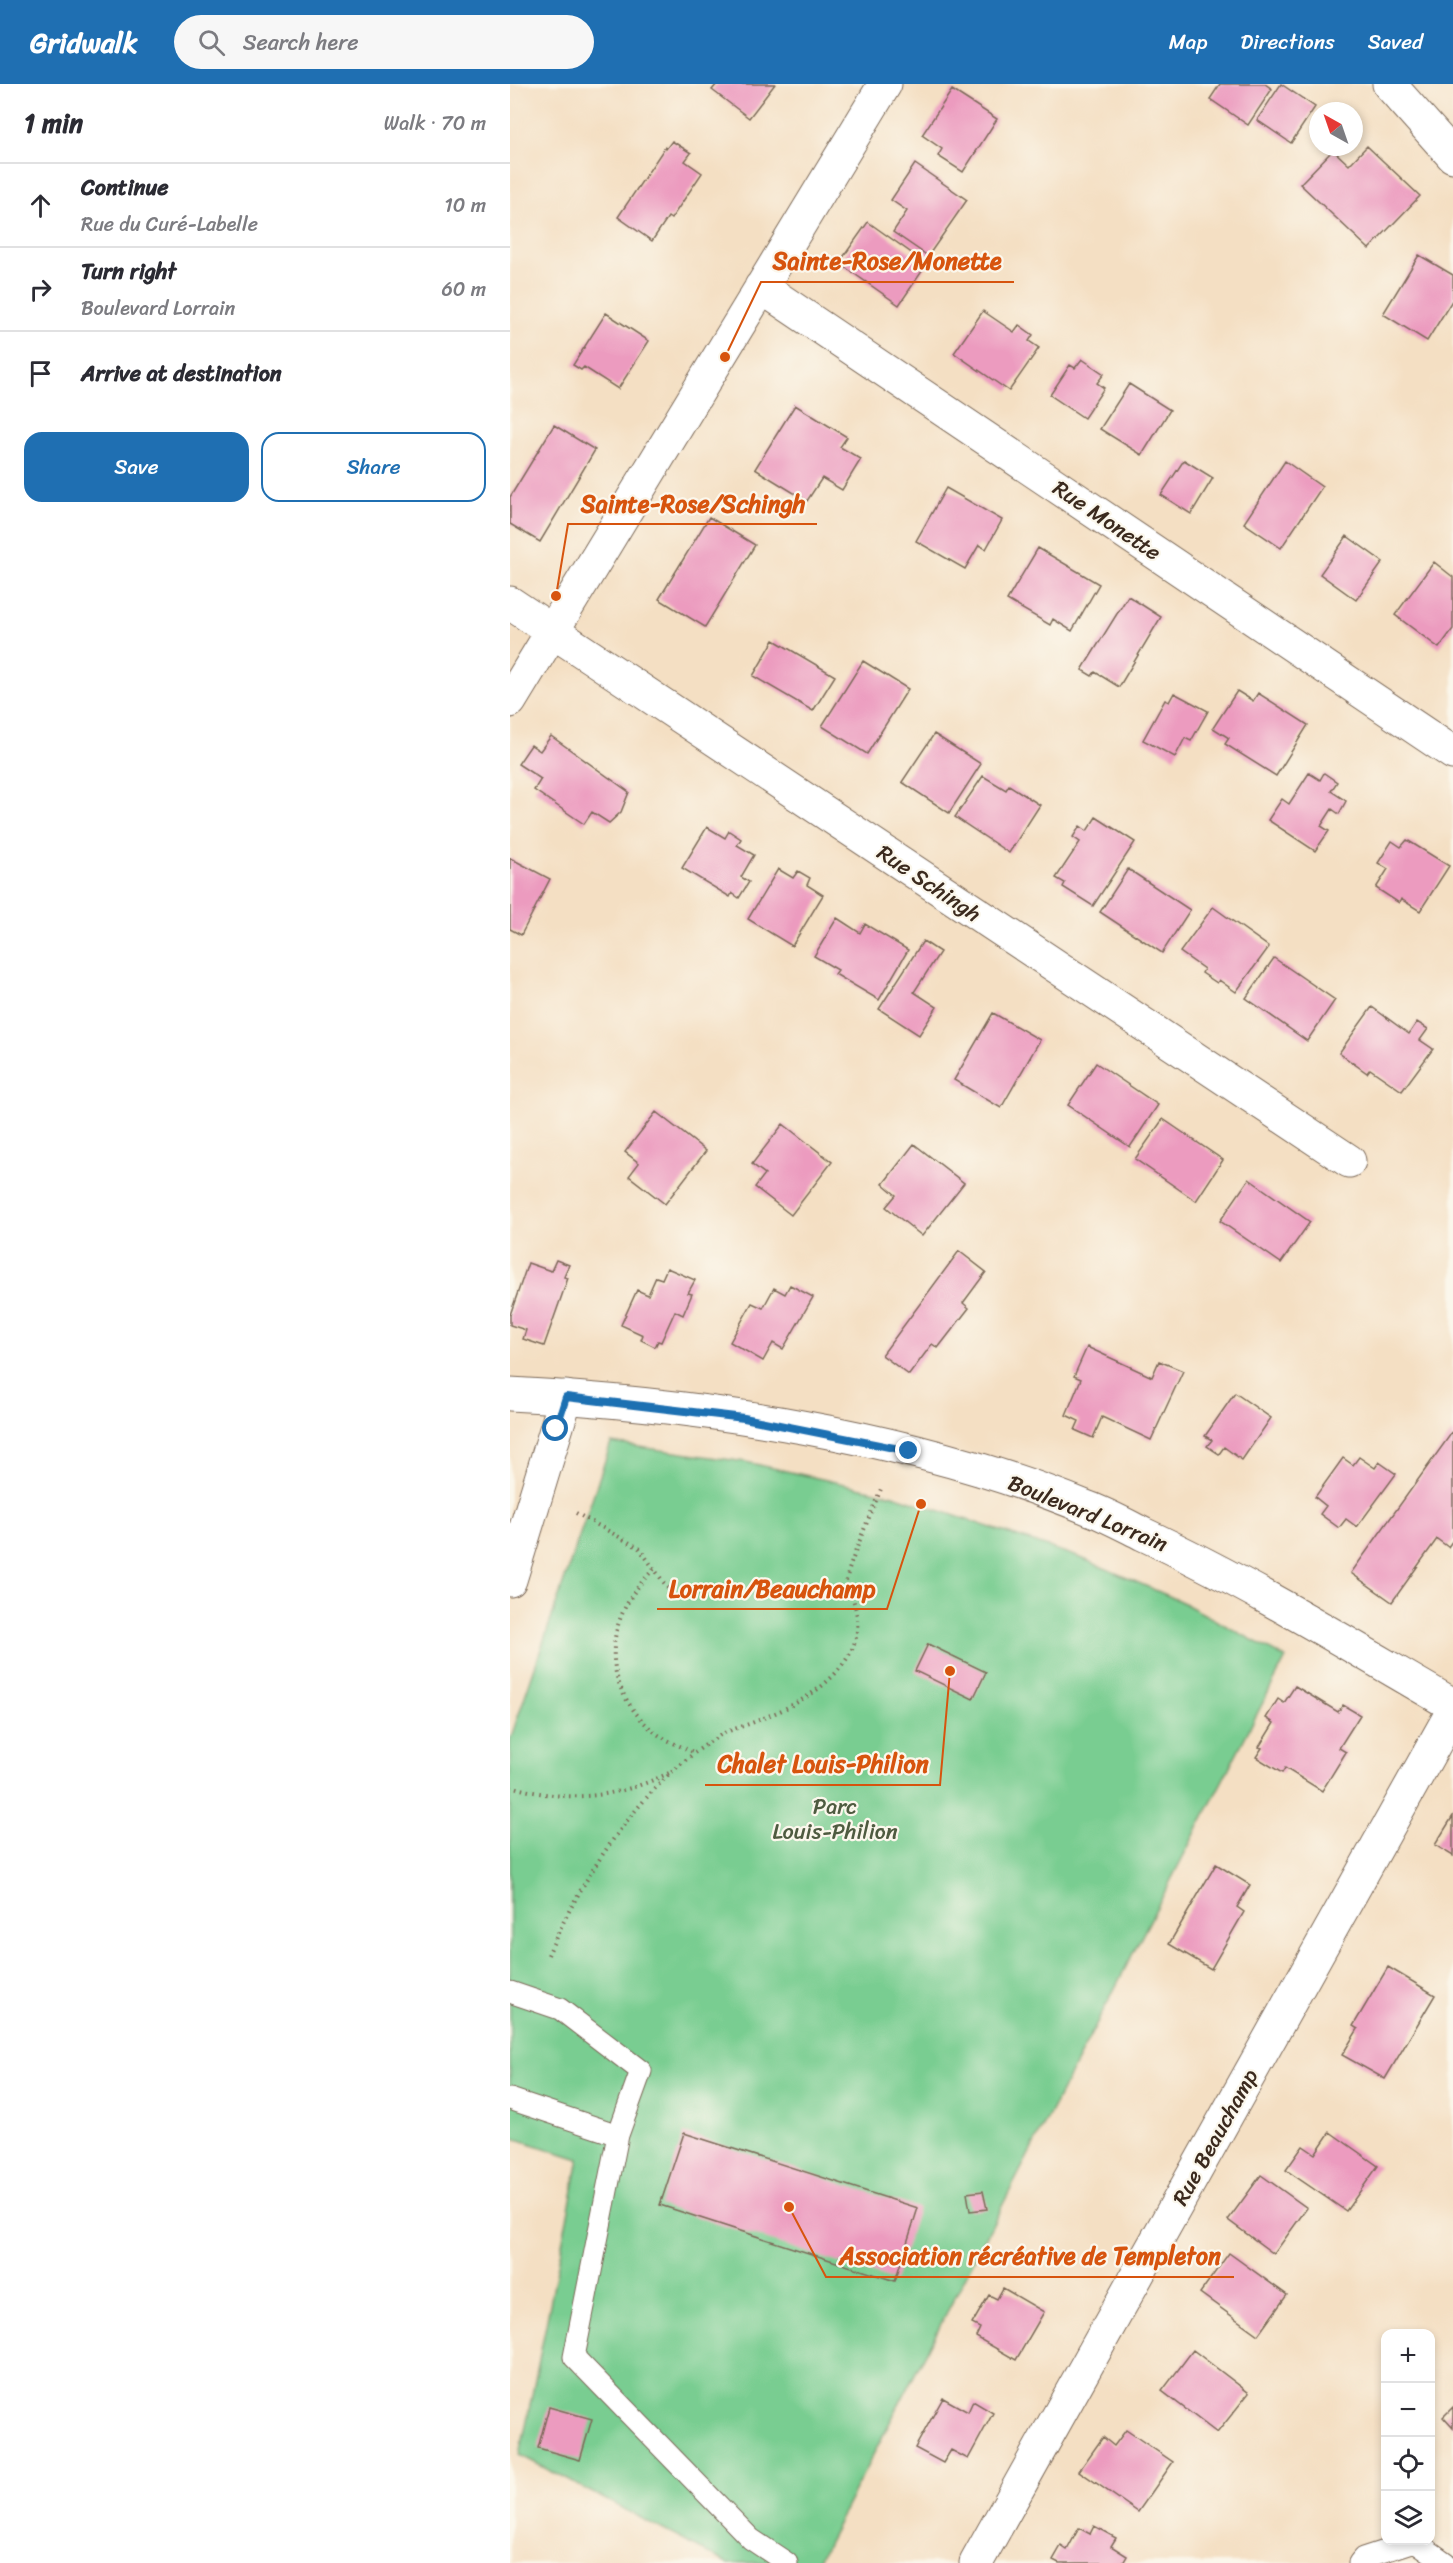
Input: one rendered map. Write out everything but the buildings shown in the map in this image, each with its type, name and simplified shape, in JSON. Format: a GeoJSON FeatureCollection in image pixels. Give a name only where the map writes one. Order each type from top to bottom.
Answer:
{"type":"FeatureCollection","features":[{"type":"Feature","properties":{"kind":"street"},"geometry":{"type":"LineString","coordinates":[[510,700],[885,84]]}},
{"type":"Feature","properties":{"kind":"street"},"geometry":{"type":"LineString","coordinates":[[1389,84],[1453,156]]}},
{"type":"Feature","properties":{"kind":"street","name":"Rue Monette"},"geometry":{"type":"LineString","coordinates":[[761,287],[1453,753]]}},
{"type":"Feature","properties":{"kind":"street","name":"Rue Schingh"},"geometry":{"type":"LineString","coordinates":[[510,603],[1349,1161]]}},
{"type":"Feature","properties":{"kind":"street","name":"Boulevard Lorrain"},"geometry":{"type":"LineString","coordinates":[[510,1394],[566,1397],[744,1418],[909,1451],[1032,1486],[1091,1509],[1195,1558],[1254,1589],[1453,1705]]}},
{"type":"Feature","properties":{"kind":"street"},"geometry":{"type":"LineString","coordinates":[[510,1580],[566,1397]]}},
{"type":"Feature","properties":{"kind":"street","name":"Rue Beauchamp"},"geometry":{"type":"LineString","coordinates":[[976,2563],[1453,1711]]}},
{"type":"Feature","properties":{"kind":"lane"},"geometry":{"type":"LineString","coordinates":[[510,1992],[560,2009],[641,2071],[618,2135],[574,2357],[752,2539],[788,2563]]}},
{"type":"Feature","properties":{"kind":"lane"},"geometry":{"type":"LineString","coordinates":[[510,2099],[618,2135]]}},
{"type":"Feature","properties":{"kind":"lane"},"geometry":{"type":"LineString","coordinates":[[1359,2563],[1363,2558],[1415,2541],[1446,2563]]}},
{"type":"Feature","properties":{"kind":"path"},"geometry":{"type":"LineString","coordinates":[[548,1955],[564,1918],[589,1876],[617,1836],[672,1772],[717,1736],[766,1717],[810,1696],[830,1679],[846,1660],[856,1642],[859,1623],[845,1582],[881,1489]]}},
{"type":"Feature","properties":{"kind":"path"},"geometry":{"type":"LineString","coordinates":[[576,1513],[639,1548],[675,1598]]}},
{"type":"Feature","properties":{"kind":"path"},"geometry":{"type":"LineString","coordinates":[[654,1569],[640,1582],[627,1603],[616,1630],[613,1651],[614,1671],[633,1710],[652,1731],[695,1753]]}},
{"type":"Feature","properties":{"kind":"path"},"geometry":{"type":"LineString","coordinates":[[510,1786],[548,1796],[575,1797],[608,1794],[672,1772]]}},
{"type":"Feature","properties":{"kind":"green space","name":"Parc Louis-Philion"},"geometry":{"type":"Polygon","coordinates":[[[611,1443],[746,1462],[893,1495],[1081,1558],[1178,1600],[1286,1658],[817,2563],[727,2563],[520,2455],[579,2159],[510,2137],[510,1740],[611,1443]]]}},
{"type":"Feature","properties":{"kind":"place","name":"Sainte-Rose/Monette"},"geometry":{"type":"Point","coordinates":[725,357]}},
{"type":"Feature","properties":{"kind":"place","name":"Sainte-Rose/Schingh"},"geometry":{"type":"Point","coordinates":[556,596]}},
{"type":"Feature","properties":{"kind":"place","name":"Lorrain/Beauchamp"},"geometry":{"type":"Point","coordinates":[921,1504]}},
{"type":"Feature","properties":{"kind":"place","name":"Chalet Louis-Philion"},"geometry":{"type":"Point","coordinates":[950,1671]}},
{"type":"Feature","properties":{"kind":"place","name":"Association récréative de Templeton"},"geometry":{"type":"Point","coordinates":[789,2207]}},
{"type":"Feature","properties":{"kind":"route"},"geometry":{"type":"LineString","coordinates":[[556,1429],[566,1397],[744,1418],[909,1451]]}}]}
